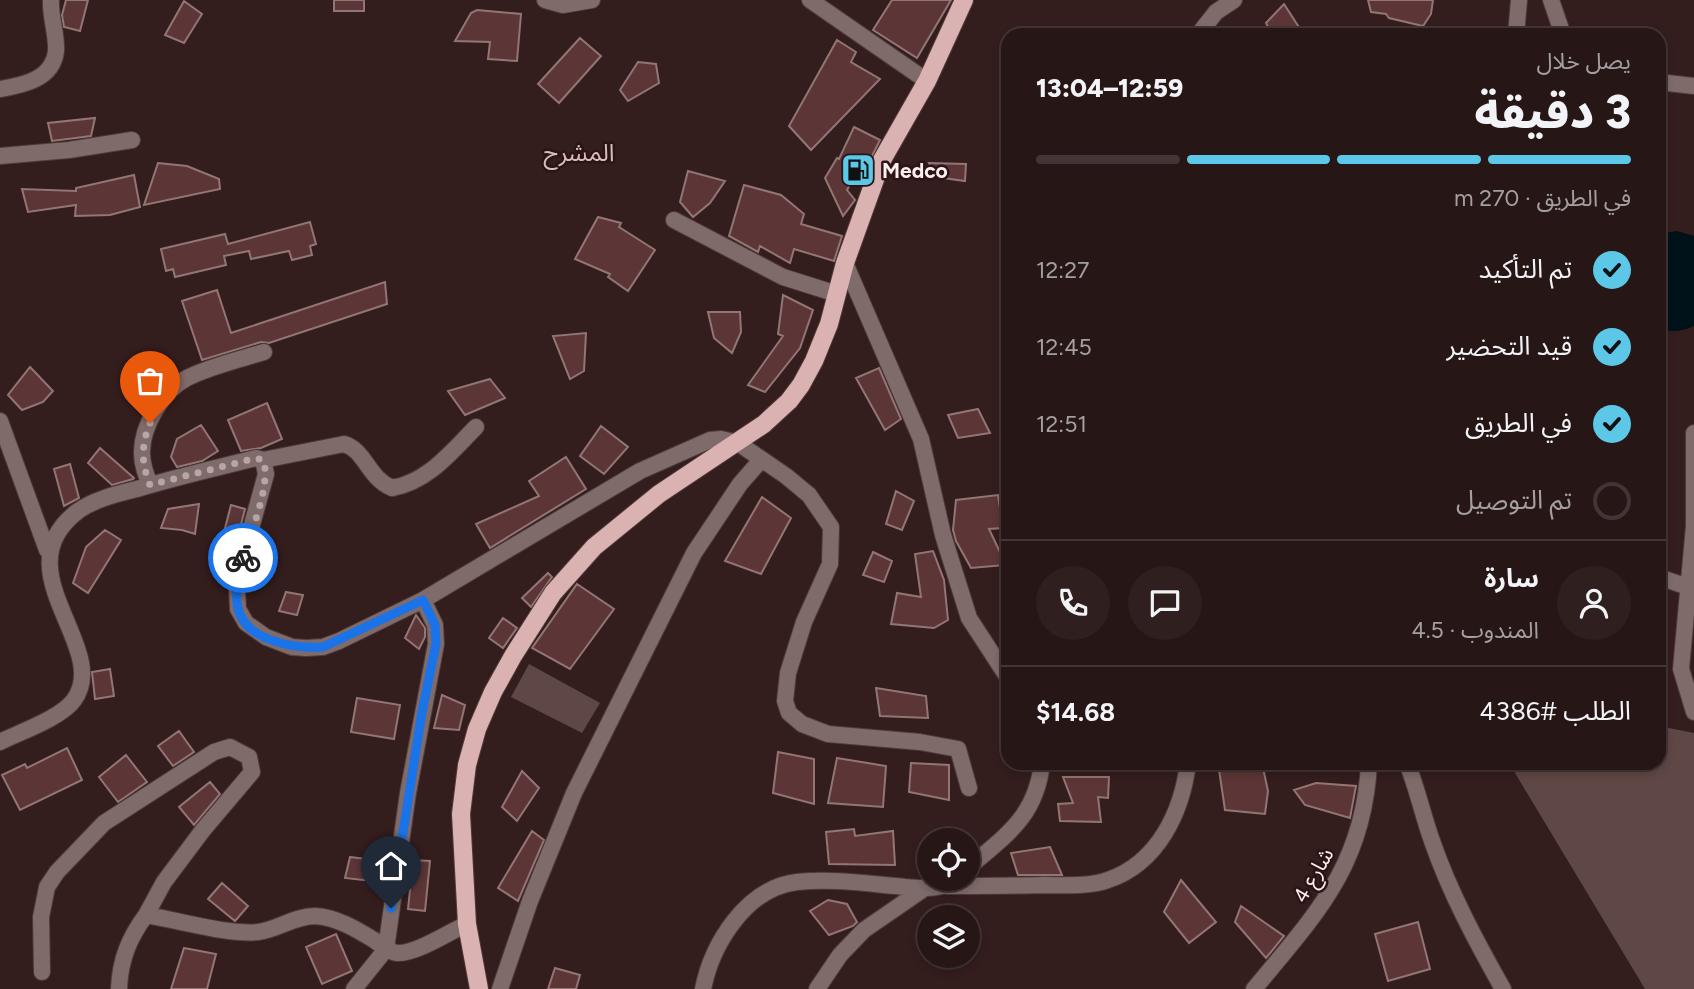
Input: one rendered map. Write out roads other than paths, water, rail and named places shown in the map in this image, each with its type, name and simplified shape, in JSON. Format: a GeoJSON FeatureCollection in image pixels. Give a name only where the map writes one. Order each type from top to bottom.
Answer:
{"type":"FeatureCollection","features":[{"type":"Feature","properties":{"kind":"main road"},"geometry":{"type":"LineString","coordinates":[[479,989],[467,924],[461,814],[467,765],[493,692],[553,593],[594,547],[659,494],[738,443],[789,401],[801,385],[814,361],[882,160],[927,80],[964,0]]}},
{"type":"Feature","properties":{"kind":"street"},"geometry":{"type":"LineString","coordinates":[[0,89],[46,74],[56,51],[51,0]]}},
{"type":"Feature","properties":{"kind":"street"},"geometry":{"type":"LineString","coordinates":[[545,0],[563,5],[592,0]]}},
{"type":"Feature","properties":{"kind":"street"},"geometry":{"type":"LineString","coordinates":[[810,0],[927,80]]}},
{"type":"Feature","properties":{"kind":"street"},"geometry":{"type":"LineString","coordinates":[[1203,28],[1216,12],[1234,0]]}},
{"type":"Feature","properties":{"kind":"street"},"geometry":{"type":"LineString","coordinates":[[1517,28],[1519,0]]}},
{"type":"Feature","properties":{"kind":"street"},"geometry":{"type":"LineString","coordinates":[[1551,0],[1561,28]]}},
{"type":"Feature","properties":{"kind":"street"},"geometry":{"type":"LineString","coordinates":[[1666,83],[1694,86]]}},
{"type":"Feature","properties":{"kind":"street"},"geometry":{"type":"LineString","coordinates":[[0,156],[69,150],[132,140]]}},
{"type":"Feature","properties":{"kind":"street"},"geometry":{"type":"LineString","coordinates":[[674,220],[783,278],[837,294]]}},
{"type":"Feature","properties":{"kind":"street"},"geometry":{"type":"LineString","coordinates":[[845,263],[921,439],[946,549],[969,618],[1001,667]]}},
{"type":"Feature","properties":{"kind":"street"},"geometry":{"type":"LineString","coordinates":[[150,485],[144,470],[142,453],[144,438],[157,407],[184,379],[209,368],[264,352]]}},
{"type":"Feature","properties":{"kind":"street"},"geometry":{"type":"LineString","coordinates":[[0,421],[47,550],[49,578],[81,667],[79,690],[74,699],[57,713],[0,742]]}},
{"type":"Feature","properties":{"kind":"street"},"geometry":{"type":"LineString","coordinates":[[47,550],[64,523],[78,511],[103,498],[256,458],[263,460],[344,444],[355,449],[374,477],[392,488],[403,486],[421,478],[476,427]]}},
{"type":"Feature","properties":{"kind":"street"},"geometry":{"type":"LineString","coordinates":[[1694,433],[1694,526],[1681,669],[1694,712]]}},
{"type":"Feature","properties":{"kind":"street"},"geometry":{"type":"LineString","coordinates":[[263,460],[266,467],[263,488],[240,568],[238,609],[246,623],[256,632],[279,643],[306,648],[323,647],[423,600],[640,471],[710,440],[721,439],[738,443],[809,495],[831,527],[830,564],[804,622],[788,673],[785,701],[789,713],[802,724],[828,734],[920,742],[958,749],[969,788]]}},
{"type":"Feature","properties":{"kind":"street"},"geometry":{"type":"LineString","coordinates":[[500,989],[530,901],[574,793],[694,553],[740,484],[761,460]]}},
{"type":"Feature","properties":{"kind":"street"},"geometry":{"type":"LineString","coordinates":[[1666,579],[1688,587]]}},
{"type":"Feature","properties":{"kind":"street"},"geometry":{"type":"LineString","coordinates":[[354,989],[386,949],[408,793],[436,644],[435,625],[423,600]]}},
{"type":"Feature","properties":{"kind":"street"},"geometry":{"type":"LineString","coordinates":[[42,972],[41,918],[47,887],[74,852],[104,823],[214,752],[230,747],[242,752],[249,757],[252,772],[164,882],[121,960],[119,989]]}},
{"type":"Feature","properties":{"kind":"street"},"geometry":{"type":"LineString","coordinates":[[980,858],[1025,814],[1037,791],[1041,770]]}},
{"type":"Feature","properties":{"kind":"street"},"geometry":{"type":"LineString","coordinates":[[980,883],[1074,885],[1107,881],[1132,869],[1147,857],[1168,829],[1177,812],[1187,770]]}},
{"type":"Feature","properties":{"kind":"street","name":"شارع 4"},"geometry":{"type":"LineString","coordinates":[[1254,989],[1329,896],[1341,874],[1361,823],[1369,770]]}},
{"type":"Feature","properties":{"kind":"street"},"geometry":{"type":"LineString","coordinates":[[1410,770],[1433,842],[1457,902],[1503,989]]}},
{"type":"Feature","properties":{"kind":"street"},"geometry":{"type":"LineString","coordinates":[[702,989],[706,970],[736,918],[754,901],[774,889],[794,882],[820,881],[917,887]]}},
{"type":"Feature","properties":{"kind":"street"},"geometry":{"type":"LineString","coordinates":[[817,989],[840,955],[864,930],[921,891]]}},
{"type":"Feature","properties":{"kind":"street"},"geometry":{"type":"LineString","coordinates":[[146,915],[221,929],[258,932],[288,921],[314,916],[337,920],[386,949],[398,953],[416,949],[467,924]]}},
{"type":"Feature","properties":{"kind":"place","name":"Medco"},"geometry":{"type":"Point","coordinates":[858,170]}},
{"type":"Feature","properties":{"kind":"district","name":"المشرح"},"geometry":{"type":"Point","coordinates":[579,152]}}]}
